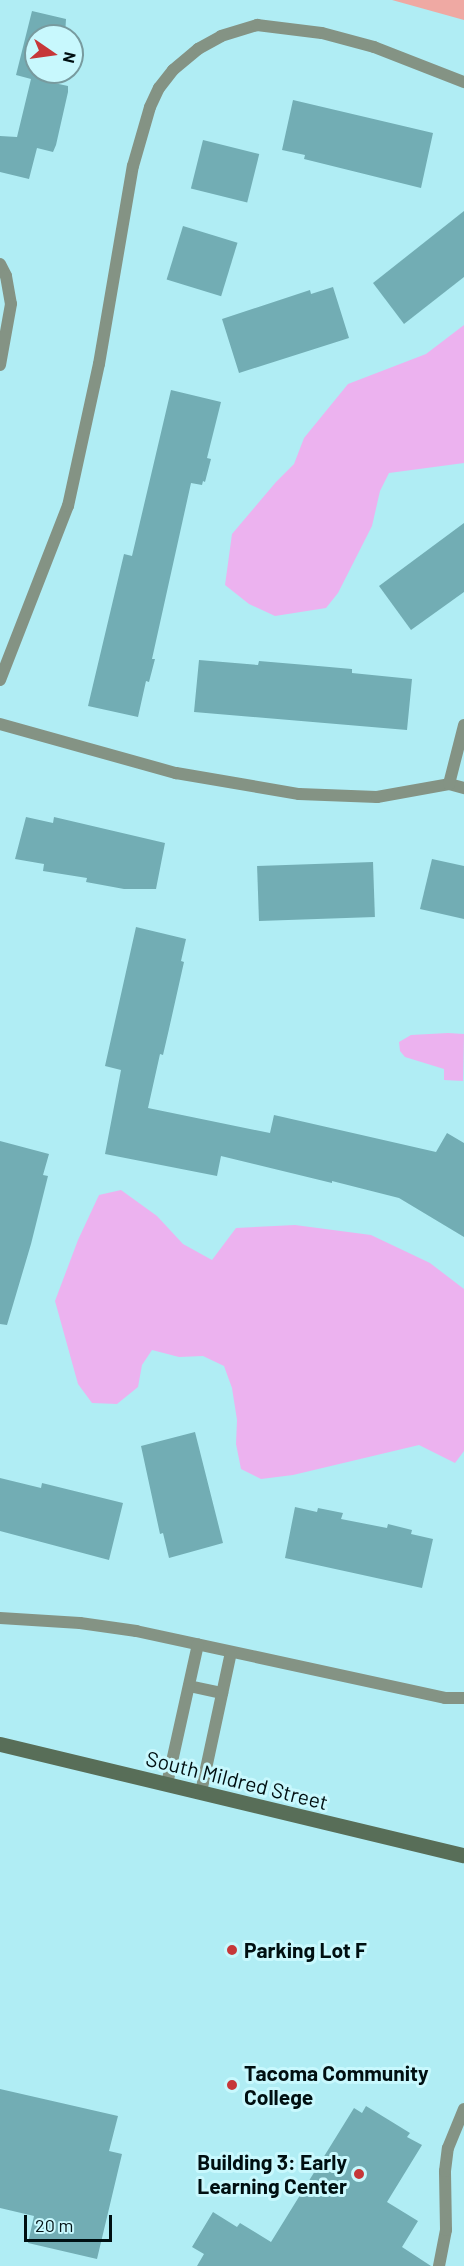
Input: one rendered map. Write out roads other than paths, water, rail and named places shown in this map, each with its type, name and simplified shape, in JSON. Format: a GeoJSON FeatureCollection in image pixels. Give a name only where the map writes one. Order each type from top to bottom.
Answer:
{"type":"FeatureCollection","features":[{"type":"Feature","properties":{"kind":"main road","name":"South Mildred Street"},"geometry":{"type":"LineString","coordinates":[[0,1744],[464,1855]]}},
{"type":"Feature","properties":{"kind":"lane"},"geometry":{"type":"LineString","coordinates":[[0,680],[68,506],[99,364],[134,166],[144,125],[159,88],[173,70],[198,49],[220,36],[257,25],[322,33],[363,44],[464,82]]}},
{"type":"Feature","properties":{"kind":"lane"},"geometry":{"type":"LineString","coordinates":[[0,264],[6,276],[11,304],[0,365]]}},
{"type":"Feature","properties":{"kind":"lane"},"geometry":{"type":"LineString","coordinates":[[0,723],[176,773],[299,794],[377,798],[449,784],[464,788]]}},
{"type":"Feature","properties":{"kind":"lane"},"geometry":{"type":"LineString","coordinates":[[449,784],[464,725]]}},
{"type":"Feature","properties":{"kind":"lane"},"geometry":{"type":"LineString","coordinates":[[0,1618],[80,1623],[136,1631],[445,1698],[464,1698]]}},
{"type":"Feature","properties":{"kind":"lane"},"geometry":{"type":"LineString","coordinates":[[167,1784],[198,1644]]}},
{"type":"Feature","properties":{"kind":"lane"},"geometry":{"type":"LineString","coordinates":[[201,1792],[231,1652]]}},
{"type":"Feature","properties":{"kind":"lane"},"geometry":{"type":"LineString","coordinates":[[189,1686],[222,1693]]}},
{"type":"Feature","properties":{"kind":"lane"},"geometry":{"type":"LineString","coordinates":[[439,2266],[446,2230],[445,2171],[448,2148],[464,2109]]}},
{"type":"Feature","properties":{"kind":"place","name":"Parking Lot F"},"geometry":{"type":"Point","coordinates":[232,1950]}},
{"type":"Feature","properties":{"kind":"place","name":"Tacoma Community College"},"geometry":{"type":"Point","coordinates":[232,2085]}},
{"type":"Feature","properties":{"kind":"place","name":"Building 3: Early Learning Center"},"geometry":{"type":"Point","coordinates":[359,2174]}}]}
